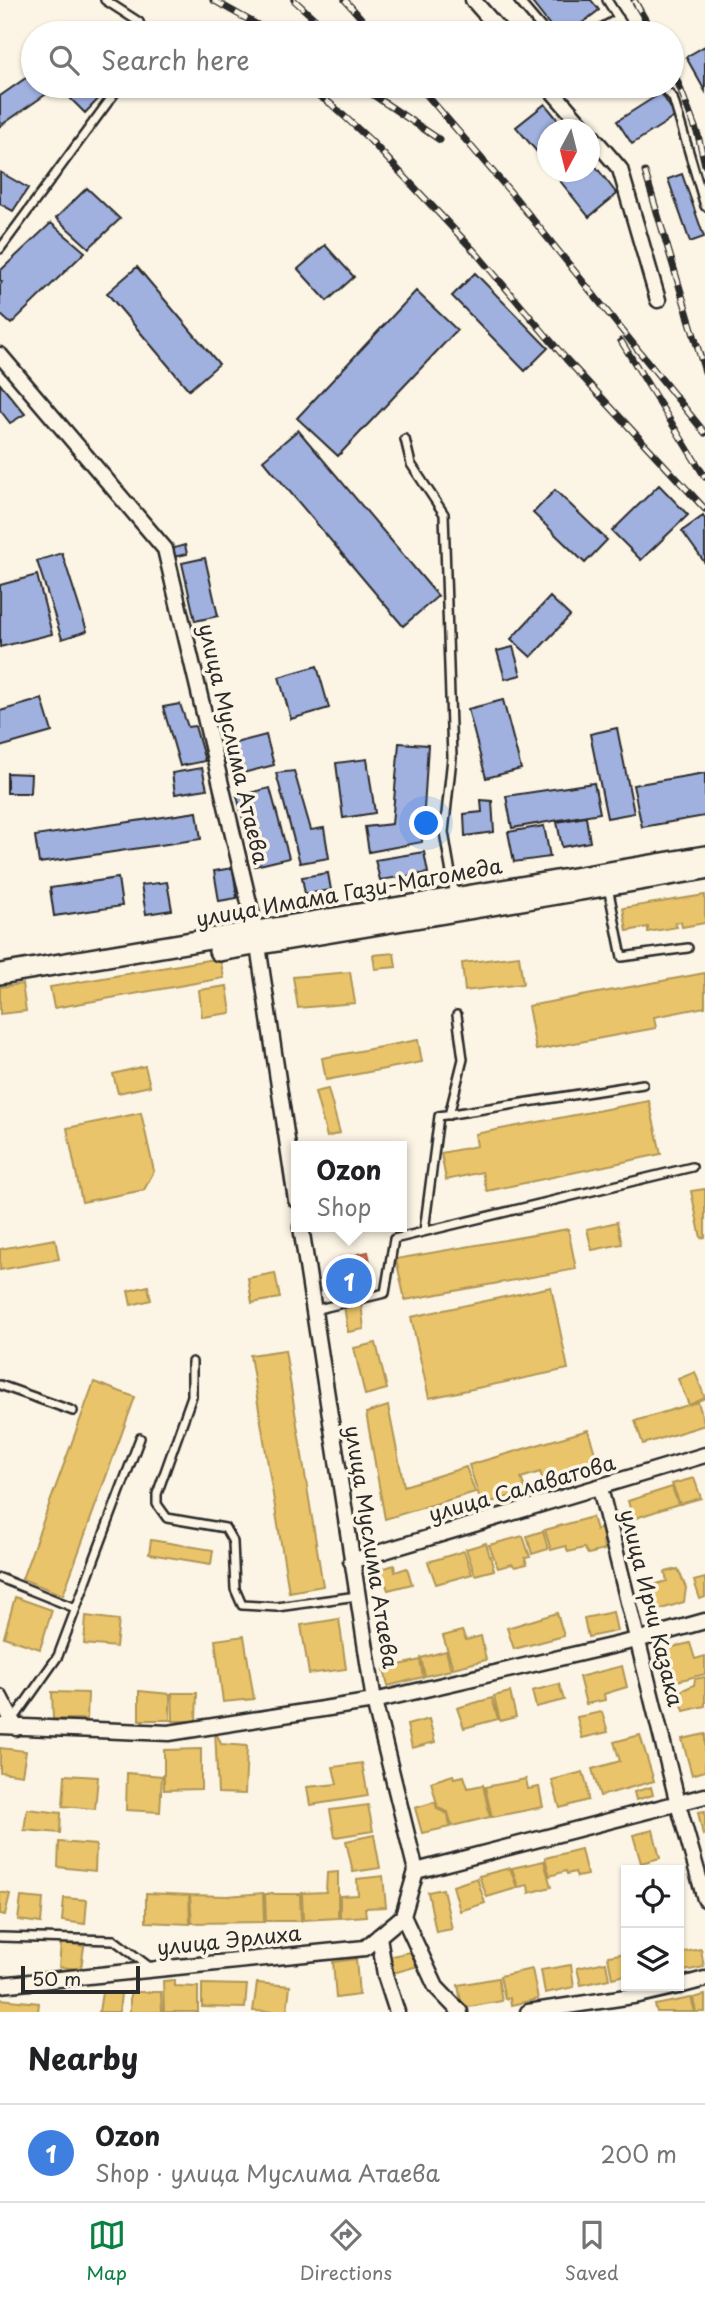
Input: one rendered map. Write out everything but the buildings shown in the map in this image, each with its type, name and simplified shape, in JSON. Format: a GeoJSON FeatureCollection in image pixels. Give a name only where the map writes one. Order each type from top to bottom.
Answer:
{"type":"FeatureCollection","features":[{"type":"Feature","properties":{"kind":"main road","name":"улица Имама Гази-Магомеда"},"geometry":{"type":"LineString","coordinates":[[0,974],[257,938],[456,905],[705,856]]}},
{"type":"Feature","properties":{"kind":"main road"},"geometry":{"type":"LineString","coordinates":[[456,905],[608,886],[705,870]]}},
{"type":"Feature","properties":{"kind":"main road"},"geometry":{"type":"LineString","coordinates":[[0,984],[257,938]]}},
{"type":"Feature","properties":{"kind":"street"},"geometry":{"type":"LineString","coordinates":[[473,0],[491,21]]}},
{"type":"Feature","properties":{"kind":"street"},"geometry":{"type":"LineString","coordinates":[[558,98],[576,119]]}},
{"type":"Feature","properties":{"kind":"street"},"geometry":{"type":"LineString","coordinates":[[600,146],[620,169],[658,300]]}},
{"type":"Feature","properties":{"kind":"street","name":"улица Муслима Атаева"},"geometry":{"type":"LineString","coordinates":[[0,355],[165,549],[257,938],[291,1166]]}},
{"type":"Feature","properties":{"kind":"street","name":"улица Муслима Атаева"},"geometry":{"type":"LineString","coordinates":[[301,1232],[374,1701],[416,1871]]}},
{"type":"Feature","properties":{"kind":"street","name":"улица Салаватова"},"geometry":{"type":"LineString","coordinates":[[351,1561],[705,1455]]}},
{"type":"Feature","properties":{"kind":"street","name":"улица Ирчи Казака"},"geometry":{"type":"LineString","coordinates":[[600,1488],[636,1640],[705,1899]]}},
{"type":"Feature","properties":{"kind":"street"},"geometry":{"type":"LineString","coordinates":[[0,1695],[10,1725],[169,1733],[374,1701],[636,1640],[705,1621]]}},
{"type":"Feature","properties":{"kind":"street"},"geometry":{"type":"LineString","coordinates":[[460,2012],[436,1987],[403,1916],[416,1871],[705,1796]]}},
{"type":"Feature","properties":{"kind":"street","name":"улица Эрлиха"},"geometry":{"type":"LineString","coordinates":[[0,1985],[365,1948],[403,1916]]}},
{"type":"Feature","properties":{"kind":"street"},"geometry":{"type":"LineString","coordinates":[[379,1936],[384,1975],[397,2012]]}},
{"type":"Feature","properties":{"kind":"street"},"geometry":{"type":"LineString","coordinates":[[684,1984],[705,1979]]}},
{"type":"Feature","properties":{"kind":"street"},"geometry":{"type":"LineString","coordinates":[[528,2012],[656,1991]]}},
{"type":"Feature","properties":{"kind":"lane"},"geometry":{"type":"LineString","coordinates":[[105,0],[137,21]]}},
{"type":"Feature","properties":{"kind":"lane"},"geometry":{"type":"LineString","coordinates":[[518,0],[536,21]]}},
{"type":"Feature","properties":{"kind":"lane"},"geometry":{"type":"LineString","coordinates":[[607,0],[621,21]]}},
{"type":"Feature","properties":{"kind":"lane"},"geometry":{"type":"LineString","coordinates":[[614,21],[619,18]]}},
{"type":"Feature","properties":{"kind":"lane"},"geometry":{"type":"LineString","coordinates":[[0,249],[111,98]]}},
{"type":"Feature","properties":{"kind":"lane"},"geometry":{"type":"LineString","coordinates":[[673,98],[705,206]]}},
{"type":"Feature","properties":{"kind":"lane"},"geometry":{"type":"LineString","coordinates":[[405,439],[411,464],[444,514],[452,758],[444,832],[456,905]]}},
{"type":"Feature","properties":{"kind":"lane"},"geometry":{"type":"LineString","coordinates":[[608,886],[622,957],[688,948]]}},
{"type":"Feature","properties":{"kind":"lane"},"geometry":{"type":"LineString","coordinates":[[449,1115],[463,1059],[457,1015]]}},
{"type":"Feature","properties":{"kind":"lane"},"geometry":{"type":"LineString","coordinates":[[424,1231],[439,1116],[643,1084]]}},
{"type":"Feature","properties":{"kind":"lane"},"geometry":{"type":"LineString","coordinates":[[313,1310],[385,1293],[394,1239],[692,1167]]}},
{"type":"Feature","properties":{"kind":"lane"},"geometry":{"type":"LineString","coordinates":[[192,1362],[192,1396],[157,1494],[157,1504],[167,1518],[225,1528],[233,1542],[234,1589],[242,1605],[277,1607],[357,1596]]}},
{"type":"Feature","properties":{"kind":"lane"},"geometry":{"type":"LineString","coordinates":[[0,1385],[73,1411]]}},
{"type":"Feature","properties":{"kind":"lane"},"geometry":{"type":"LineString","coordinates":[[10,1725],[58,1656],[140,1438]]}},
{"type":"Feature","properties":{"kind":"lane"},"geometry":{"type":"LineString","coordinates":[[0,1578],[75,1608]]}},
{"type":"Feature","properties":{"kind":"lane"},"geometry":{"type":"LineString","coordinates":[[0,1937],[114,1940],[155,1970]]}},
{"type":"Feature","properties":{"kind":"railway"},"geometry":{"type":"LineString","coordinates":[[213,0],[251,21]]}},
{"type":"Feature","properties":{"kind":"railway"},"geometry":{"type":"LineString","coordinates":[[294,0],[317,21]]}},
{"type":"Feature","properties":{"kind":"railway"},"geometry":{"type":"LineString","coordinates":[[345,0],[363,21]]}},
{"type":"Feature","properties":{"kind":"railway"},"geometry":{"type":"LineString","coordinates":[[634,0],[646,21]]}},
{"type":"Feature","properties":{"kind":"railway"},"geometry":{"type":"LineString","coordinates":[[322,98],[370,140],[477,254],[566,359],[705,509]]}},
{"type":"Feature","properties":{"kind":"railway"},"geometry":{"type":"LineString","coordinates":[[378,98],[440,140]]}},
{"type":"Feature","properties":{"kind":"railway"},"geometry":{"type":"LineString","coordinates":[[429,98],[513,195],[705,433]]}},
{"type":"Feature","properties":{"kind":"railway"},"geometry":{"type":"LineString","coordinates":[[684,98],[698,135],[705,165]]}},
{"type":"Feature","properties":{"kind":"railway"},"geometry":{"type":"LineString","coordinates":[[645,172],[705,372]]}},
{"type":"Feature","properties":{"kind":"railway"},"geometry":{"type":"LineString","coordinates":[[621,341],[705,477]]}},
{"type":"Feature","properties":{"kind":"place","name":"Ozon"},"geometry":{"type":"Point","coordinates":[349,1281]}}]}
